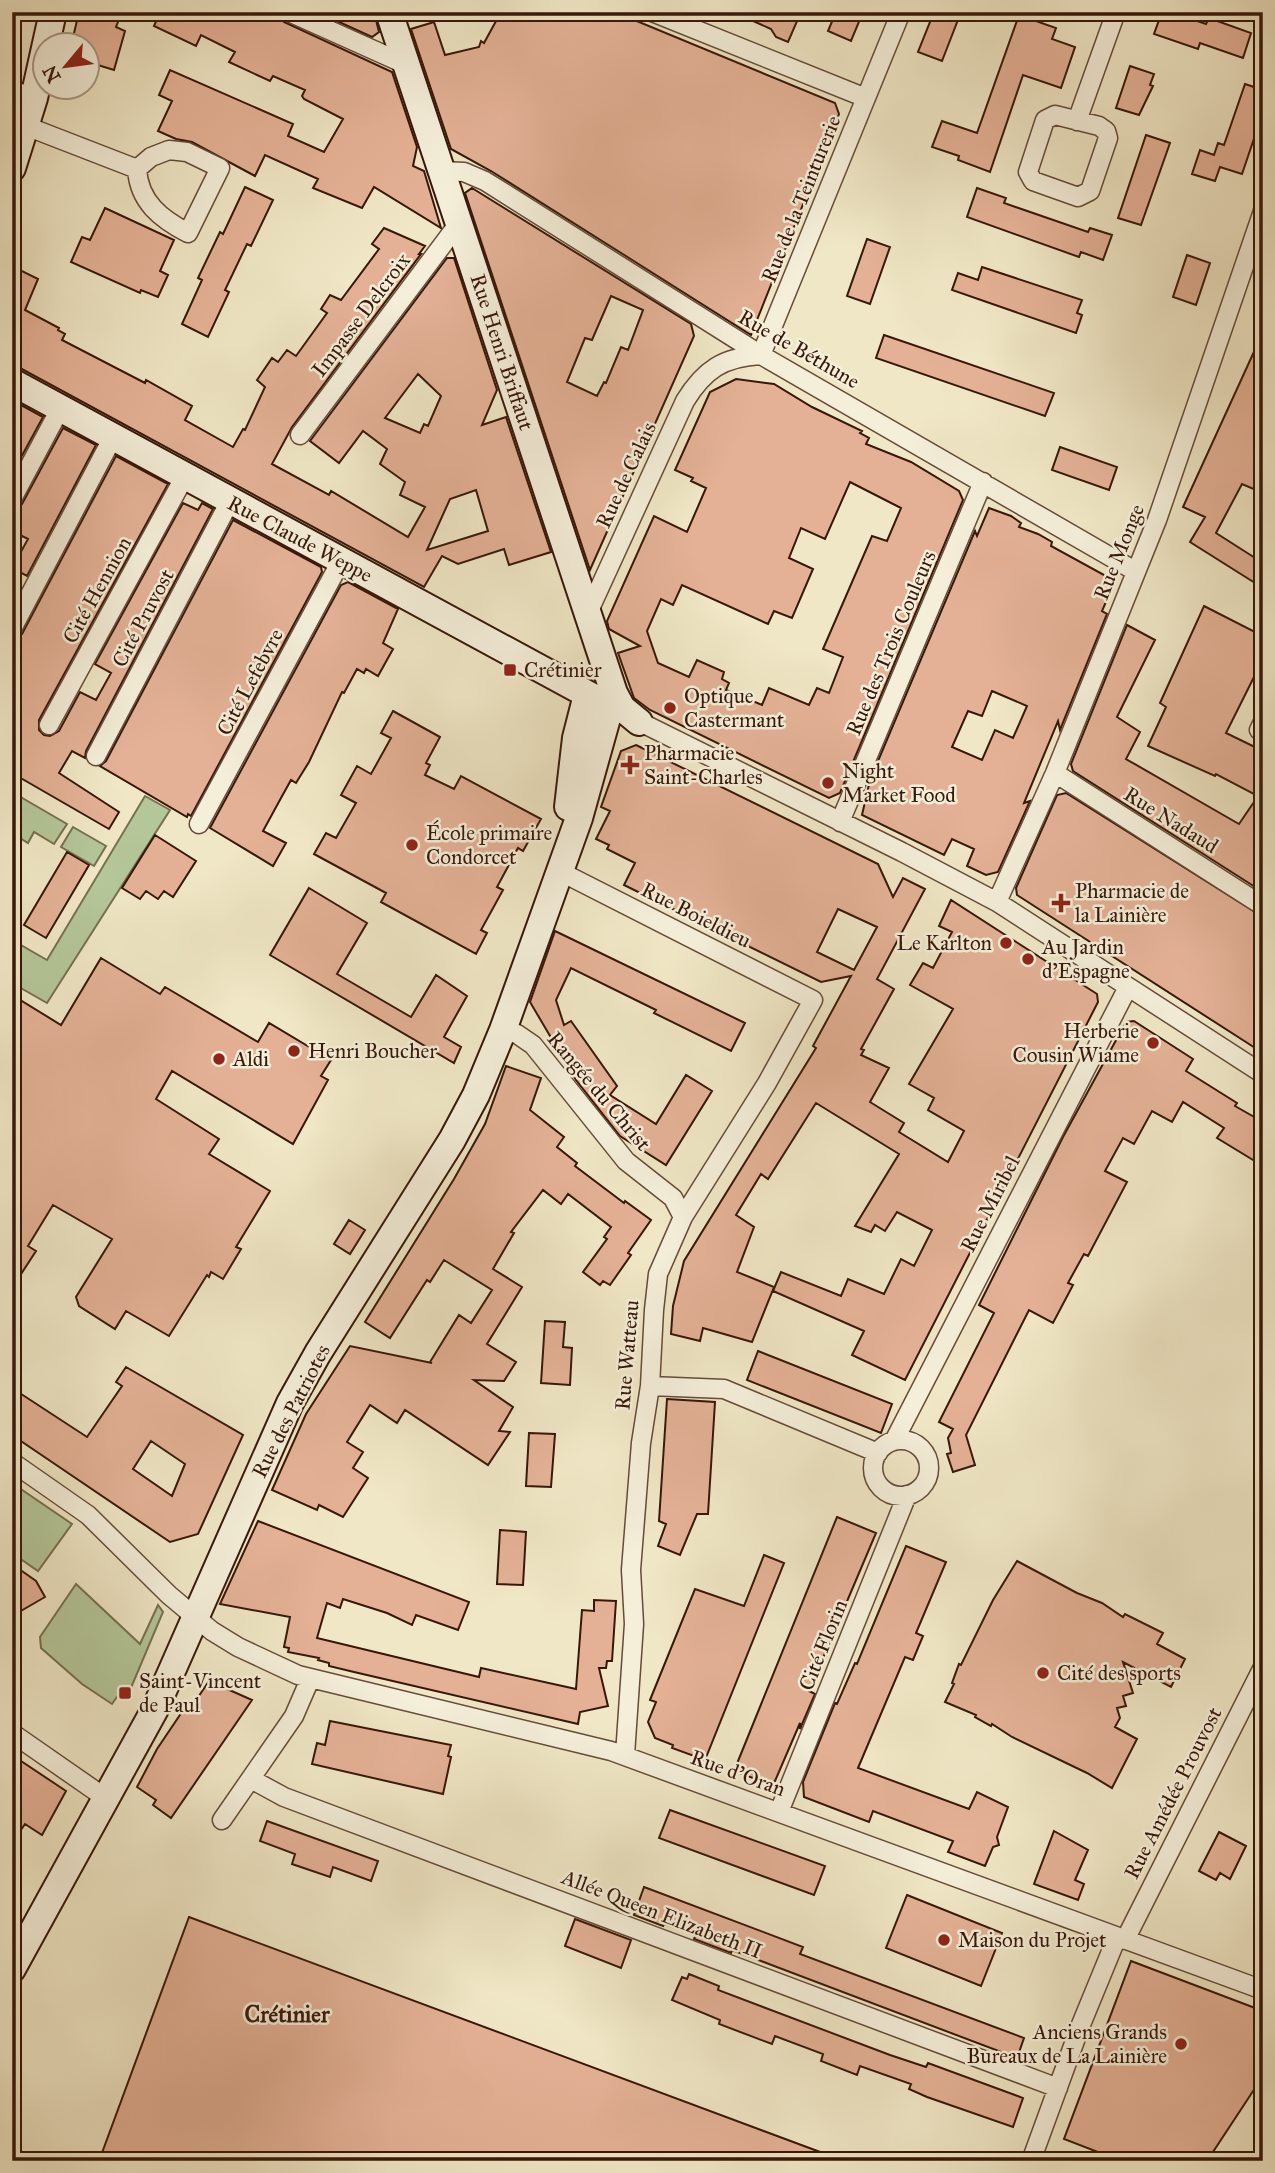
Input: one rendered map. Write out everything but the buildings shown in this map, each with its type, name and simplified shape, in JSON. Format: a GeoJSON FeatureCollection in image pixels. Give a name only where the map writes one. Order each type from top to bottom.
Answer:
{"type":"FeatureCollection","features":[{"type":"Feature","properties":{"kind":"street"},"geometry":{"type":"LineString","coordinates":[[12,169],[26,126],[23,94],[53,12]]}},
{"type":"Feature","properties":{"kind":"street"},"geometry":{"type":"LineString","coordinates":[[289,12],[407,65]]}},
{"type":"Feature","properties":{"kind":"street","name":"Rue Henri Briffaut"},"geometry":{"type":"LineString","coordinates":[[389,12],[602,655],[612,700]]}},
{"type":"Feature","properties":{"kind":"street","name":"Rue de la Teinturerie"},"geometry":{"type":"LineString","coordinates":[[652,12],[866,98]]}},
{"type":"Feature","properties":{"kind":"street","name":"Rue de la Teinturerie"},"geometry":{"type":"LineString","coordinates":[[761,355],[901,12]]}},
{"type":"Feature","properties":{"kind":"street"},"geometry":{"type":"LineString","coordinates":[[1077,121],[1116,12]]}},
{"type":"Feature","properties":{"kind":"street"},"geometry":{"type":"LineString","coordinates":[[1055,115],[1077,121],[1099,126],[1106,131],[1108,138],[1090,191],[1079,197],[1033,181],[1028,172],[1045,120],[1055,115]]}},
{"type":"Feature","properties":{"kind":"street"},"geometry":{"type":"LineString","coordinates":[[26,126],[137,169]]}},
{"type":"Feature","properties":{"kind":"street"},"geometry":{"type":"LineString","coordinates":[[169,150],[187,152],[220,168],[188,233],[165,220],[148,204],[138,180],[137,169],[150,157],[169,150]]}},
{"type":"Feature","properties":{"kind":"street","name":"Rue de Béthune"},"geometry":{"type":"LineString","coordinates":[[441,171],[464,172],[485,181],[761,355],[1135,571]]}},
{"type":"Feature","properties":{"kind":"street","name":"Rue Monge"},"geometry":{"type":"LineString","coordinates":[[997,902],[1055,773],[1157,520],[1263,211]]}},
{"type":"Feature","properties":{"kind":"street","name":"Impasse Delcroix"},"geometry":{"type":"LineString","coordinates":[[300,435],[459,223]]}},
{"type":"Feature","properties":{"kind":"street"},"geometry":{"type":"LineString","coordinates":[[718,365],[724,348],[720,330]]}},
{"type":"Feature","properties":{"kind":"street","name":"Rue de Calais"},"geometry":{"type":"LineString","coordinates":[[588,613],[685,401],[705,373],[718,365],[746,356],[761,355]]}},
{"type":"Feature","properties":{"kind":"street","name":"Rue Claude Weppe"},"geometry":{"type":"LineString","coordinates":[[12,382],[587,695],[612,700]]}},
{"type":"Feature","properties":{"kind":"street"},"geometry":{"type":"LineString","coordinates":[[12,499],[60,409]]}},
{"type":"Feature","properties":{"kind":"street"},"geometry":{"type":"LineString","coordinates":[[12,629],[113,437]]}},
{"type":"Feature","properties":{"kind":"street","name":"Cité Hennion"},"geometry":{"type":"LineString","coordinates":[[49,725],[185,476]]}},
{"type":"Feature","properties":{"kind":"street","name":"Rue des Trois Couleurs"},"geometry":{"type":"LineString","coordinates":[[840,822],[983,482]]}},
{"type":"Feature","properties":{"kind":"street","name":"Cité Pruvost"},"geometry":{"type":"LineString","coordinates":[[96,756],[230,501]]}},
{"type":"Feature","properties":{"kind":"street","name":"Cité Lefebvre"},"geometry":{"type":"LineString","coordinates":[[199,824],[341,561]]}},
{"type":"Feature","properties":{"kind":"street"},"geometry":{"type":"LineString","coordinates":[[549,674],[577,683],[590,681],[599,672],[602,655]]}},
{"type":"Feature","properties":{"kind":"street","name":"Rue des Patriotes"},"geometry":{"type":"LineString","coordinates":[[559,871],[576,738],[587,695]]}},
{"type":"Feature","properties":{"kind":"street"},"geometry":{"type":"LineString","coordinates":[[612,700],[639,722],[997,902],[1263,1074]]}},
{"type":"Feature","properties":{"kind":"street","name":"Rue des Patriotes"},"geometry":{"type":"LineString","coordinates":[[14,1957],[107,1799],[155,1709],[290,1404],[318,1353],[452,1140],[476,1095],[503,1030],[579,818],[612,700]]}},
{"type":"Feature","properties":{"kind":"street"},"geometry":{"type":"LineString","coordinates":[[1263,722],[1259,730],[1263,732]]}},
{"type":"Feature","properties":{"kind":"street","name":"Rue Nadaud"},"geometry":{"type":"LineString","coordinates":[[1055,773],[1263,906]]}},
{"type":"Feature","properties":{"kind":"street","name":"Rue Boieldieu"},"geometry":{"type":"LineString","coordinates":[[559,871],[813,1000]]}},
{"type":"Feature","properties":{"kind":"street","name":"Rue Miribel"},"geometry":{"type":"LineString","coordinates":[[878,1452],[894,1441],[1128,988]]}},
{"type":"Feature","properties":{"kind":"street","name":"Rue Watteau"},"geometry":{"type":"LineString","coordinates":[[625,1755],[634,1624],[631,1570],[659,1275],[682,1217],[767,1083],[813,1000]]}},
{"type":"Feature","properties":{"kind":"street","name":"Rangée du Christ"},"geometry":{"type":"LineString","coordinates":[[503,1030],[517,1034],[533,1045],[626,1161],[673,1198],[682,1217]]}},
{"type":"Feature","properties":{"kind":"street"},"geometry":{"type":"LineString","coordinates":[[650,1386],[724,1389],[878,1452],[873,1468],[881,1487],[893,1494],[907,1495],[919,1490],[926,1480],[929,1461],[918,1445],[906,1440],[894,1441]]}},
{"type":"Feature","properties":{"kind":"street","name":"Rue d'Oran"},"geometry":{"type":"LineString","coordinates":[[12,1462],[88,1515],[195,1618],[226,1640],[269,1662],[310,1679],[625,1755],[1263,1990]]}},
{"type":"Feature","properties":{"kind":"street","name":"Cité Florin"},"geometry":{"type":"LineString","coordinates":[[779,1812],[907,1495]]}},
{"type":"Feature","properties":{"kind":"street","name":"Rue Amédée Prouvost"},"geometry":{"type":"LineString","coordinates":[[1031,2161],[1058,2088],[1121,1938],[1263,1667]]}},
{"type":"Feature","properties":{"kind":"street"},"geometry":{"type":"LineString","coordinates":[[222,1820],[294,1716],[310,1679]]}},
{"type":"Feature","properties":{"kind":"street"},"geometry":{"type":"LineString","coordinates":[[12,1733],[107,1799]]}},
{"type":"Feature","properties":{"kind":"street","name":"Allée Queen Elizabeth II"},"geometry":{"type":"LineString","coordinates":[[251,1779],[284,1797],[1058,2088]]}},
{"type":"Feature","properties":{"kind":"green space"},"geometry":{"type":"Polygon","coordinates":[[[12,792],[67,824],[54,844],[34,832],[28,843],[12,833],[12,792]]]}},
{"type":"Feature","properties":{"kind":"green space"},"geometry":{"type":"Polygon","coordinates":[[[145,796],[170,810],[47,1003],[12,983],[12,940],[47,960],[145,796]]]}},
{"type":"Feature","properties":{"kind":"green space"},"geometry":{"type":"Polygon","coordinates":[[[73,827],[106,846],[94,866],[61,847],[73,827]]]}},
{"type":"Feature","properties":{"kind":"green space"},"geometry":{"type":"Polygon","coordinates":[[[12,1483],[72,1524],[38,1571],[12,1553],[12,1483]]]}},
{"type":"Feature","properties":{"kind":"green space"},"geometry":{"type":"Polygon","coordinates":[[[76,1584],[140,1644],[158,1605],[163,1612],[128,1695],[119,1694],[112,1704],[82,1684],[41,1648],[40,1637],[76,1584]]]}},
{"type":"Feature","properties":{"kind":"place","name":"Crétinier"},"geometry":{"type":"Point","coordinates":[510,670]}},
{"type":"Feature","properties":{"kind":"place","name":"Optique Castermant"},"geometry":{"type":"Point","coordinates":[670,708]}},
{"type":"Feature","properties":{"kind":"place","name":"Pharmacie Saint-Charles"},"geometry":{"type":"Point","coordinates":[630,765]}},
{"type":"Feature","properties":{"kind":"place","name":"Night Market Food"},"geometry":{"type":"Point","coordinates":[828,783]}},
{"type":"Feature","properties":{"kind":"place","name":"École primaire Condorcet"},"geometry":{"type":"Point","coordinates":[412,845]}},
{"type":"Feature","properties":{"kind":"place","name":"Pharmacie de la Lainière"},"geometry":{"type":"Point","coordinates":[1061,903]}},
{"type":"Feature","properties":{"kind":"place","name":"Le Karlton"},"geometry":{"type":"Point","coordinates":[1006,943]}},
{"type":"Feature","properties":{"kind":"place","name":"Au Jardin d'Espagne"},"geometry":{"type":"Point","coordinates":[1028,959]}},
{"type":"Feature","properties":{"kind":"place","name":"Herberie Cousin Wiame"},"geometry":{"type":"Point","coordinates":[1153,1043]}},
{"type":"Feature","properties":{"kind":"place","name":"Henri Boucher"},"geometry":{"type":"Point","coordinates":[294,1051]}},
{"type":"Feature","properties":{"kind":"place","name":"Aldi"},"geometry":{"type":"Point","coordinates":[219,1059]}},
{"type":"Feature","properties":{"kind":"place","name":"Cité des sports"},"geometry":{"type":"Point","coordinates":[1043,1673]}},
{"type":"Feature","properties":{"kind":"place","name":"Saint-Vincent de Paul"},"geometry":{"type":"Point","coordinates":[125,1693]}},
{"type":"Feature","properties":{"kind":"place","name":"Maison du Projet"},"geometry":{"type":"Point","coordinates":[944,1940]}},
{"type":"Feature","properties":{"kind":"place","name":"Anciens Grands Bureaux de La Lainière"},"geometry":{"type":"Point","coordinates":[1181,2044]}},
{"type":"Feature","properties":{"kind":"district","name":"Crétinier"},"geometry":{"type":"Point","coordinates":[287,2014]}}]}
